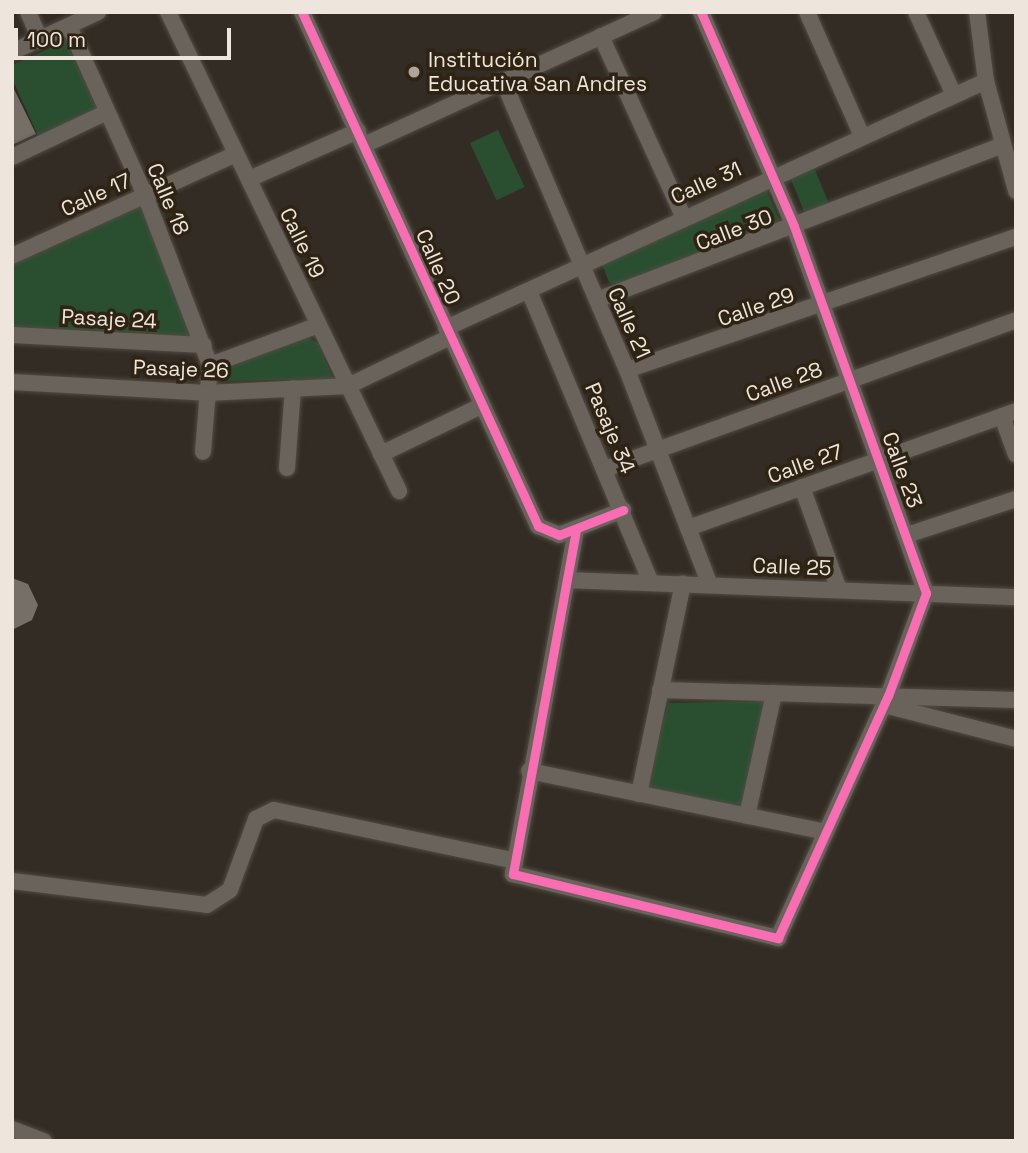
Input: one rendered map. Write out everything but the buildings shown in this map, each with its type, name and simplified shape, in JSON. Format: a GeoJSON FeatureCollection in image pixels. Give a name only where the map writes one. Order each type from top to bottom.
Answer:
{"type":"FeatureCollection","features":[{"type":"Feature","properties":{"kind":"street"},"geometry":{"type":"LineString","coordinates":[[27,12],[40,39]]}},
{"type":"Feature","properties":{"kind":"street"},"geometry":{"type":"LineString","coordinates":[[12,52],[98,12]]}},
{"type":"Feature","properties":{"kind":"street","name":"Calle 19"},"geometry":{"type":"LineString","coordinates":[[168,12],[399,491]]}},
{"type":"Feature","properties":{"kind":"street","name":"Calle 20"},"geometry":{"type":"LineString","coordinates":[[302,12],[481,406],[546,533],[576,530]]}},
{"type":"Feature","properties":{"kind":"street"},"geometry":{"type":"LineString","coordinates":[[248,179],[361,138],[503,81],[654,12]]}},
{"type":"Feature","properties":{"kind":"street","name":"Calle 23"},"geometry":{"type":"LineString","coordinates":[[701,12],[794,226],[926,593]]}},
{"type":"Feature","properties":{"kind":"street"},"geometry":{"type":"LineString","coordinates":[[807,12],[862,136]]}},
{"type":"Feature","properties":{"kind":"street"},"geometry":{"type":"LineString","coordinates":[[916,12],[954,95]]}},
{"type":"Feature","properties":{"kind":"street"},"geometry":{"type":"LineString","coordinates":[[976,12],[986,81],[1000,146],[1016,191]]}},
{"type":"Feature","properties":{"kind":"street","name":"Calle 18"},"geometry":{"type":"LineString","coordinates":[[69,26],[145,195],[204,345],[210,365],[203,453]]}},
{"type":"Feature","properties":{"kind":"street"},"geometry":{"type":"LineString","coordinates":[[601,36],[684,216]]}},
{"type":"Feature","properties":{"kind":"street","name":"Calle 21"},"geometry":{"type":"LineString","coordinates":[[503,81],[580,266],[628,370],[710,585]]}},
{"type":"Feature","properties":{"kind":"street","name":"Calle 31"},"geometry":{"type":"LineString","coordinates":[[348,386],[529,290],[684,216],[986,81]]}},
{"type":"Feature","properties":{"kind":"street"},"geometry":{"type":"LineString","coordinates":[[12,157],[107,112]]}},
{"type":"Feature","properties":{"kind":"street","name":"Calle 30"},"geometry":{"type":"LineString","coordinates":[[597,300],[1000,146]]}},
{"type":"Feature","properties":{"kind":"street","name":"Calle 17"},"geometry":{"type":"LineString","coordinates":[[12,256],[236,154]]}},
{"type":"Feature","properties":{"kind":"street","name":"Calle 29"},"geometry":{"type":"LineString","coordinates":[[628,370],[1016,237]]}},
{"type":"Feature","properties":{"kind":"street","name":"Pasaje 34"},"geometry":{"type":"LineString","coordinates":[[529,290],[623,510],[651,583]]}},
{"type":"Feature","properties":{"kind":"street","name":"Calle 28"},"geometry":{"type":"LineString","coordinates":[[605,469],[1016,320]]}},
{"type":"Feature","properties":{"kind":"street"},"geometry":{"type":"LineString","coordinates":[[210,365],[319,325]]}},
{"type":"Feature","properties":{"kind":"street","name":"Pasaje 24"},"geometry":{"type":"LineString","coordinates":[[12,335],[204,345]]}},
{"type":"Feature","properties":{"kind":"street","name":"Pasaje 26"},"geometry":{"type":"LineString","coordinates":[[12,382],[207,393],[348,386]]}},
{"type":"Feature","properties":{"kind":"street"},"geometry":{"type":"LineString","coordinates":[[287,468],[293,388]]}},
{"type":"Feature","properties":{"kind":"street"},"geometry":{"type":"LineString","coordinates":[[381,454],[481,406]]}},
{"type":"Feature","properties":{"kind":"street"},"geometry":{"type":"LineString","coordinates":[[1009,413],[1016,455]]}},
{"type":"Feature","properties":{"kind":"street","name":"Calle 27"},"geometry":{"type":"LineString","coordinates":[[688,528],[1009,413]]}},
{"type":"Feature","properties":{"kind":"street"},"geometry":{"type":"LineString","coordinates":[[802,487],[839,590]]}},
{"type":"Feature","properties":{"kind":"street"},"geometry":{"type":"LineString","coordinates":[[907,535],[1016,499]]}},
{"type":"Feature","properties":{"kind":"street"},"geometry":{"type":"LineString","coordinates":[[623,510],[576,530],[512,860],[513,874],[526,880],[778,938],[886,700],[926,593]]}},
{"type":"Feature","properties":{"kind":"street","name":"Calle 25"},"geometry":{"type":"LineString","coordinates":[[566,580],[1016,597]]}},
{"type":"Feature","properties":{"kind":"street"},"geometry":{"type":"LineString","coordinates":[[639,794],[683,584]]}},
{"type":"Feature","properties":{"kind":"street"},"geometry":{"type":"LineString","coordinates":[[660,690],[886,700],[1016,700]]}},
{"type":"Feature","properties":{"kind":"street"},"geometry":{"type":"LineString","coordinates":[[747,816],[774,693]]}},
{"type":"Feature","properties":{"kind":"street"},"geometry":{"type":"LineString","coordinates":[[886,700],[1016,739]]}},
{"type":"Feature","properties":{"kind":"street"},"geometry":{"type":"LineString","coordinates":[[529,771],[826,832]]}},
{"type":"Feature","properties":{"kind":"street"},"geometry":{"type":"LineString","coordinates":[[12,881],[207,905],[230,890],[256,819],[274,810],[512,860]]}},
{"type":"Feature","properties":{"kind":"street"},"geometry":{"type":"LineString","coordinates":[[12,1129],[44,1141]]}},
{"type":"Feature","properties":{"kind":"green space"},"geometry":{"type":"Polygon","coordinates":[[[66,41],[97,109],[38,136],[12,78],[12,65],[66,41]]]}},
{"type":"Feature","properties":{"kind":"green space"},"geometry":{"type":"Polygon","coordinates":[[[498,130],[525,187],[497,200],[470,143],[498,130]]]}},
{"type":"Feature","properties":{"kind":"green space"},"geometry":{"type":"Polygon","coordinates":[[[814,167],[829,204],[805,214],[790,177],[814,167]]]}},
{"type":"Feature","properties":{"kind":"green space"},"geometry":{"type":"Polygon","coordinates":[[[766,189],[780,222],[615,286],[609,282],[602,264],[766,189]]]}},
{"type":"Feature","properties":{"kind":"green space"},"geometry":{"type":"Polygon","coordinates":[[[141,206],[202,338],[12,330],[12,265],[141,206]]]}},
{"type":"Feature","properties":{"kind":"green space"},"geometry":{"type":"Polygon","coordinates":[[[305,336],[318,343],[333,379],[218,381],[218,368],[305,336]]]}},
{"type":"Feature","properties":{"kind":"green space"},"geometry":{"type":"Polygon","coordinates":[[[774,701],[751,809],[647,787],[668,703],[774,701]]]}},
{"type":"Feature","properties":{"kind":"cycle path"},"geometry":{"type":"LineString","coordinates":[[302,12],[538,526],[559,535],[623,510]]}},
{"type":"Feature","properties":{"kind":"cycle path"},"geometry":{"type":"LineString","coordinates":[[576,530],[513,874],[778,938],[888,696],[926,593],[794,226],[701,12]]}},
{"type":"Feature","properties":{"kind":"place","name":"Institución Educativa San Andres"},"geometry":{"type":"Point","coordinates":[414,72]}}]}
